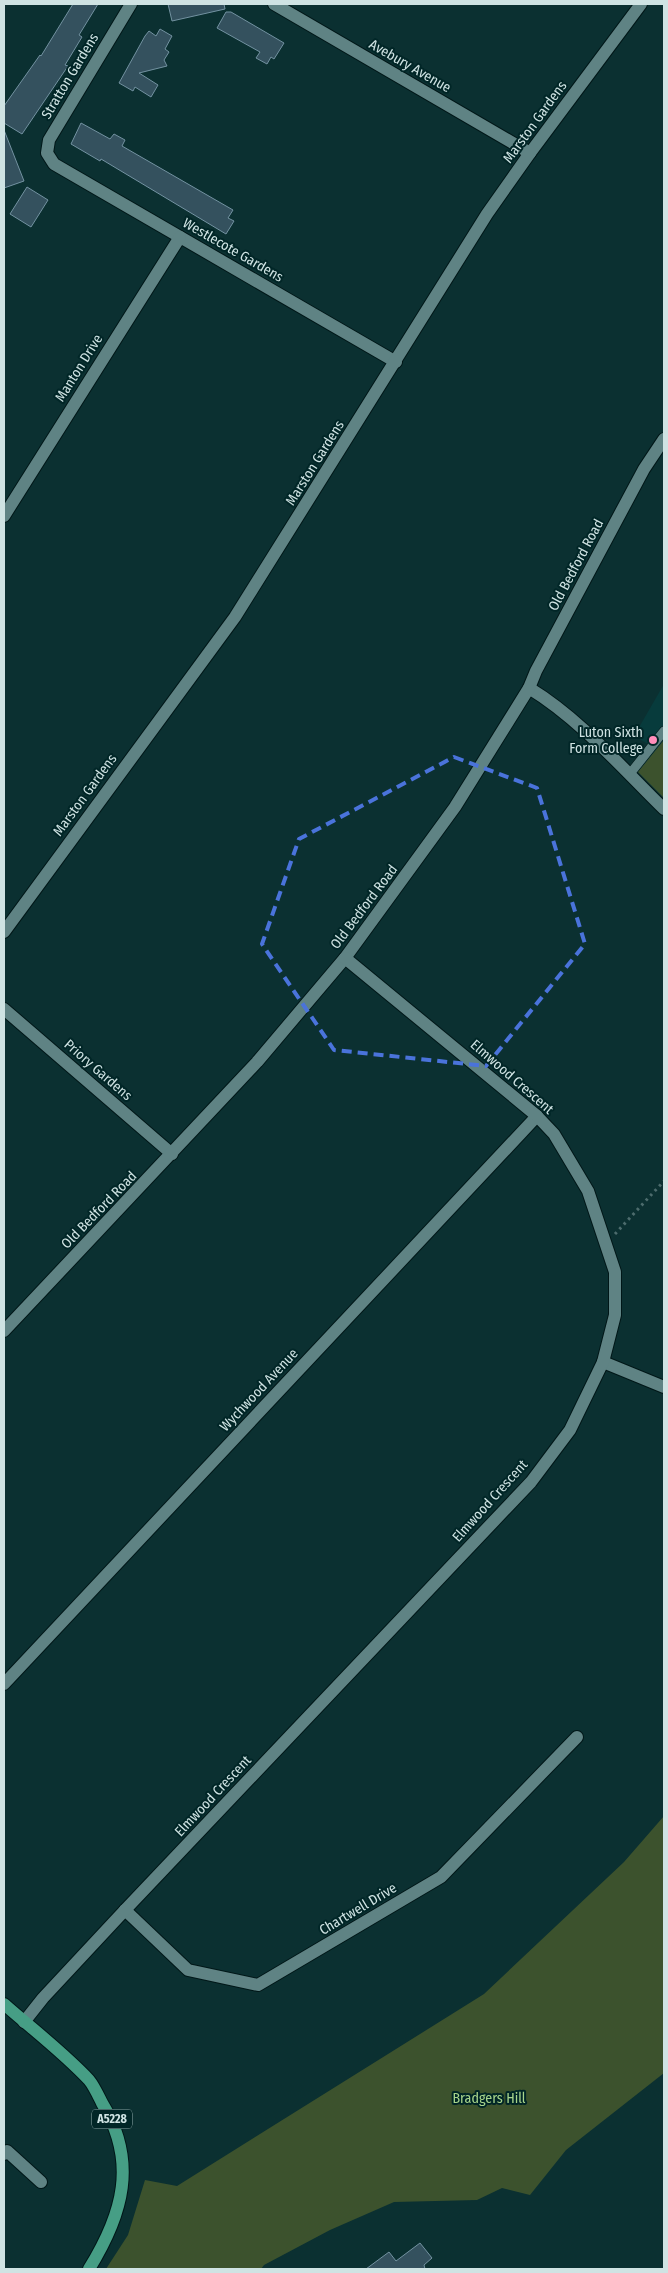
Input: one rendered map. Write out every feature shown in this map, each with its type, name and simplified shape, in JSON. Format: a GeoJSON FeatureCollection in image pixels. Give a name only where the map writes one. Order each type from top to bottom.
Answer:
{"type":"FeatureCollection","features":[{"type":"Feature","properties":{"kind":"main road","name":"A5228"},"geometry":{"type":"LineString","coordinates":[[4,2004],[89,2081],[114,2122],[122,2157],[121,2199],[108,2238],[88,2269]]}},
{"type":"Feature","properties":{"kind":"street","name":"Stratton Gardens"},"geometry":{"type":"LineString","coordinates":[[54,164],[47,153],[49,140],[131,4]]}},
{"type":"Feature","properties":{"kind":"street","name":"Avebury Avenue"},"geometry":{"type":"LineString","coordinates":[[274,4],[530,153]]}},
{"type":"Feature","properties":{"kind":"street","name":"Marston Gardens"},"geometry":{"type":"LineString","coordinates":[[4,932],[235,617],[487,214],[641,4]]}},
{"type":"Feature","properties":{"kind":"street","name":"Westlecote Gardens"},"geometry":{"type":"LineString","coordinates":[[54,164],[396,362]]}},
{"type":"Feature","properties":{"kind":"street","name":"Manton Drive"},"geometry":{"type":"LineString","coordinates":[[4,516],[180,237]]}},
{"type":"Feature","properties":{"kind":"street","name":"Old Bedford Road"},"geometry":{"type":"LineString","coordinates":[[4,1331],[257,1062],[345,958],[455,807],[530,688],[536,671],[635,487],[664,439]]}},
{"type":"Feature","properties":{"kind":"street"},"geometry":{"type":"LineString","coordinates":[[530,688],[545,698],[664,809]]}},
{"type":"Feature","properties":{"kind":"street","name":"Elmwood Crescent"},"geometry":{"type":"LineString","coordinates":[[24,2022],[125,1910],[530,1482],[570,1430],[603,1362],[615,1314],[615,1272],[588,1191],[554,1134],[537,1116],[345,958]]}},
{"type":"Feature","properties":{"kind":"street","name":"Priory Gardens"},"geometry":{"type":"LineString","coordinates":[[4,1009],[172,1154]]}},
{"type":"Feature","properties":{"kind":"street","name":"Wychwood Avenue"},"geometry":{"type":"LineString","coordinates":[[4,1684],[537,1116]]}},
{"type":"Feature","properties":{"kind":"street"},"geometry":{"type":"LineString","coordinates":[[603,1362],[664,1387]]}},
{"type":"Feature","properties":{"kind":"street","name":"Chartwell Drive"},"geometry":{"type":"LineString","coordinates":[[125,1910],[188,1970],[258,1985],[441,1877],[577,1737]]}},
{"type":"Feature","properties":{"kind":"street"},"geometry":{"type":"LineString","coordinates":[[4,2154],[7,2151],[42,2182]]}},
{"type":"Feature","properties":{"kind":"lane"},"geometry":{"type":"LineString","coordinates":[[629,775],[664,731]]}},
{"type":"Feature","properties":{"kind":"path"},"geometry":{"type":"LineString","coordinates":[[606,1243],[664,1181]]}},
{"type":"Feature","properties":{"kind":"highlighted area"},"geometry":{"type":"Polygon","coordinates":[[[454,757],[537,788],[585,944],[486,1066],[334,1050],[262,944],[299,839],[454,757]]]}},
{"type":"Feature","properties":{"kind":"shaded area","name":"Luton Sixth Form College"},"geometry":{"type":"Polygon","coordinates":[[[664,684],[664,798],[638,772],[648,744],[634,736],[664,684]]]}},
{"type":"Feature","properties":{"kind":"green space"},"geometry":{"type":"Polygon","coordinates":[[[664,740],[664,798],[638,772],[664,740]]]}},
{"type":"Feature","properties":{"kind":"green space","name":"Bradgers Hill"},"geometry":{"type":"Polygon","coordinates":[[[664,1816],[664,2073],[566,2150],[530,2195],[502,2188],[477,2200],[394,2202],[330,2230],[264,2265],[261,2269],[106,2269],[128,2235],[145,2180],[177,2186],[484,1994],[624,1862],[664,1816]]]}},
{"type":"Feature","properties":{"kind":"building"},"geometry":{"type":"Polygon","coordinates":[[[73,4],[98,4],[79,35],[82,37],[65,65],[68,66],[22,134],[4,123],[4,106],[41,56],[73,4]]]}},
{"type":"Feature","properties":{"kind":"building"},"geometry":{"type":"Polygon","coordinates":[[[168,4],[224,4],[225,9],[172,21],[168,4]]]}},
{"type":"Feature","properties":{"kind":"building"},"geometry":{"type":"Polygon","coordinates":[[[226,12],[231,12],[284,43],[274,59],[271,57],[267,64],[256,58],[260,52],[217,28],[226,12]]]}},
{"type":"Feature","properties":{"kind":"building"},"geometry":{"type":"Polygon","coordinates":[[[160,29],[172,36],[165,49],[169,52],[164,60],[167,66],[139,73],[158,85],[151,97],[135,87],[133,91],[119,83],[145,36],[149,31],[156,36],[160,29]]]}},
{"type":"Feature","properties":{"kind":"building"},"geometry":{"type":"Polygon","coordinates":[[[81,123],[110,139],[114,134],[125,140],[122,146],[233,210],[228,218],[234,221],[226,234],[101,159],[100,161],[71,144],[81,123]]]}},
{"type":"Feature","properties":{"kind":"building"},"geometry":{"type":"Polygon","coordinates":[[[4,130],[24,181],[4,188],[4,130]]]}},
{"type":"Feature","properties":{"kind":"building"},"geometry":{"type":"Polygon","coordinates":[[[27,187],[48,200],[31,227],[10,214],[27,187]]]}},
{"type":"Feature","properties":{"kind":"building"},"geometry":{"type":"Polygon","coordinates":[[[420,2243],[432,2258],[424,2265],[425,2269],[366,2269],[389,2252],[396,2261],[420,2243]]]}},
{"type":"Feature","properties":{"kind":"place","name":"Luton Sixth Form College"},"geometry":{"type":"Point","coordinates":[653,740]}}]}
